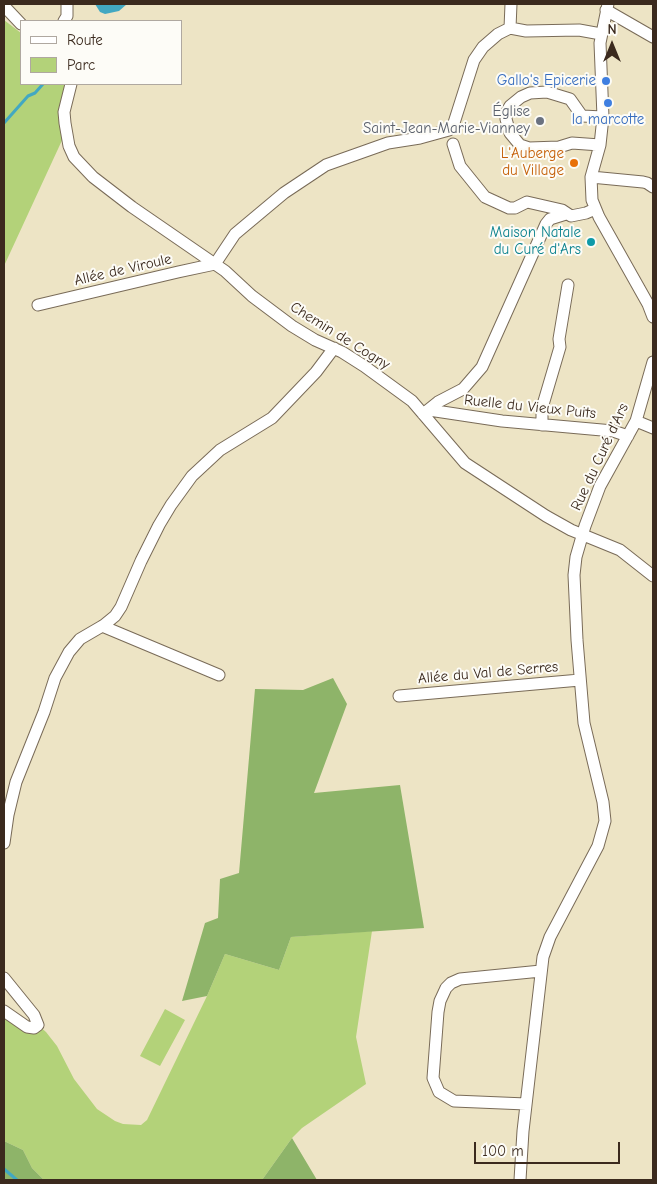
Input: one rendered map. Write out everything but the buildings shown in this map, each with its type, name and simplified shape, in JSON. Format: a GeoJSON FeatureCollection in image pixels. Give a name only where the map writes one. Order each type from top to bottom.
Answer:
{"type":"FeatureCollection","features":[{"type":"Feature","properties":{"kind":"street"},"geometry":{"type":"LineString","coordinates":[[65,20],[67,4]]}},
{"type":"Feature","properties":{"kind":"street"},"geometry":{"type":"LineString","coordinates":[[510,28],[511,4]]}},
{"type":"Feature","properties":{"kind":"street"},"geometry":{"type":"LineString","coordinates":[[4,6],[20,23]]}},
{"type":"Feature","properties":{"kind":"street"},"geometry":{"type":"LineString","coordinates":[[653,37],[607,7],[600,34],[603,117],[600,144],[590,187],[595,209],[648,304],[653,317]]}},
{"type":"Feature","properties":{"kind":"street"},"geometry":{"type":"LineString","coordinates":[[216,264],[235,234],[284,193],[326,165],[388,143],[420,138],[449,130],[453,126],[474,60],[483,47],[498,34],[510,28],[526,31],[579,30],[600,34]]}},
{"type":"Feature","properties":{"kind":"street","name":"Chemin de Cogny"},"geometry":{"type":"LineString","coordinates":[[70,85],[64,112],[69,146],[74,157],[93,177],[132,207],[216,264],[252,296],[292,326],[314,340],[334,348],[364,366],[412,401],[426,412],[465,463],[546,516],[583,536],[620,550],[653,576]]}},
{"type":"Feature","properties":{"kind":"street"},"geometry":{"type":"LineString","coordinates":[[600,144],[572,142],[559,147],[529,148],[520,144],[510,133],[506,119],[510,106],[521,96],[538,92],[558,94],[570,99],[582,116],[603,117]]}},
{"type":"Feature","properties":{"kind":"street"},"geometry":{"type":"LineString","coordinates":[[453,144],[460,166],[485,197],[509,208],[515,208],[527,202],[562,210],[572,216],[595,209]]}},
{"type":"Feature","properties":{"kind":"street"},"geometry":{"type":"LineString","coordinates":[[591,177],[647,182],[653,187]]}},
{"type":"Feature","properties":{"kind":"street"},"geometry":{"type":"LineString","coordinates":[[426,412],[438,402],[464,389],[482,367],[546,224],[550,219],[566,214]]}},
{"type":"Feature","properties":{"kind":"street","name":"Allée de Viroule"},"geometry":{"type":"LineString","coordinates":[[38,305],[216,264]]}},
{"type":"Feature","properties":{"kind":"street"},"geometry":{"type":"LineString","coordinates":[[542,425],[542,408],[560,347],[559,338],[568,285]]}},
{"type":"Feature","properties":{"kind":"street"},"geometry":{"type":"LineString","coordinates":[[4,843],[16,782],[56,678],[74,645],[115,616],[121,607],[149,544],[171,505],[192,476],[220,450],[272,418],[316,372],[334,348]]}},
{"type":"Feature","properties":{"kind":"street","name":"Rue du Curé d'Ars"},"geometry":{"type":"LineString","coordinates":[[520,1180],[526,1104],[541,972],[550,937],[598,846],[605,821],[603,802],[584,723],[574,575],[576,557],[600,486],[636,421],[653,362]]}},
{"type":"Feature","properties":{"kind":"street","name":"Ruelle du Vieux Puits"},"geometry":{"type":"LineString","coordinates":[[426,412],[613,431],[628,436]]}},
{"type":"Feature","properties":{"kind":"street"},"geometry":{"type":"LineString","coordinates":[[636,421],[653,428]]}},
{"type":"Feature","properties":{"kind":"street"},"geometry":{"type":"LineString","coordinates":[[102,626],[219,676]]}},
{"type":"Feature","properties":{"kind":"street","name":"Allée du Val de Serres"},"geometry":{"type":"LineString","coordinates":[[399,696],[580,680]]}},
{"type":"Feature","properties":{"kind":"street"},"geometry":{"type":"LineString","coordinates":[[526,1104],[454,1101],[439,1092],[432,1078],[438,1012],[440,1001],[446,988],[460,979],[541,972]]}},
{"type":"Feature","properties":{"kind":"street"},"geometry":{"type":"LineString","coordinates":[[4,978],[34,1015],[37,1026],[32,1029],[27,1027],[4,1011]]}},
{"type":"Feature","properties":{"kind":"green space"},"geometry":{"type":"Polygon","coordinates":[[[4,20],[20,32],[20,85],[69,85],[64,136],[4,266],[4,20]]]}},
{"type":"Feature","properties":{"kind":"green space"},"geometry":{"type":"Polygon","coordinates":[[[333,678],[347,704],[314,793],[400,785],[424,928],[291,937],[279,970],[225,954],[207,996],[182,1001],[205,923],[218,918],[220,879],[239,873],[255,689],[303,690],[333,678]]]}},
{"type":"Feature","properties":{"kind":"green space"},"geometry":{"type":"Polygon","coordinates":[[[372,931],[356,1037],[366,1084],[302,1128],[292,1138],[262,1180],[44,1180],[32,1168],[23,1150],[4,1141],[4,1011],[38,1025],[46,1032],[57,1046],[74,1079],[97,1109],[123,1124],[141,1125],[147,1120],[207,996],[225,954],[279,970],[291,937],[372,931]]]}},
{"type":"Feature","properties":{"kind":"green space"},"geometry":{"type":"Polygon","coordinates":[[[165,1009],[185,1020],[160,1066],[140,1056],[165,1009]]]}},
{"type":"Feature","properties":{"kind":"green space"},"geometry":{"type":"Polygon","coordinates":[[[292,1138],[317,1180],[262,1180],[292,1138]]]}},
{"type":"Feature","properties":{"kind":"green space"},"geometry":{"type":"Polygon","coordinates":[[[4,1141],[23,1150],[32,1168],[44,1180],[4,1180],[4,1141]]]}},
{"type":"Feature","properties":{"kind":"water"},"geometry":{"type":"Polygon","coordinates":[[[95,4],[127,4],[119,11],[105,14],[100,12],[95,4]]]}},
{"type":"Feature","properties":{"kind":"waterway"},"geometry":{"type":"LineString","coordinates":[[4,123],[28,96],[35,93],[42,85]]}},
{"type":"Feature","properties":{"kind":"waterway"},"geometry":{"type":"LineString","coordinates":[[4,1169],[17,1180]]}},
{"type":"Feature","properties":{"kind":"place","name":"Gallo's Epicerie"},"geometry":{"type":"Point","coordinates":[606,81]}},
{"type":"Feature","properties":{"kind":"place","name":"la marcotte"},"geometry":{"type":"Point","coordinates":[608,103]}},
{"type":"Feature","properties":{"kind":"place","name":"Église Saint-Jean-Marie-Vianney"},"geometry":{"type":"Point","coordinates":[540,121]}},
{"type":"Feature","properties":{"kind":"place","name":"L'Auberge du Village"},"geometry":{"type":"Point","coordinates":[574,163]}},
{"type":"Feature","properties":{"kind":"place","name":"Maison Natale du Curé d'Ars"},"geometry":{"type":"Point","coordinates":[591,242]}}]}
